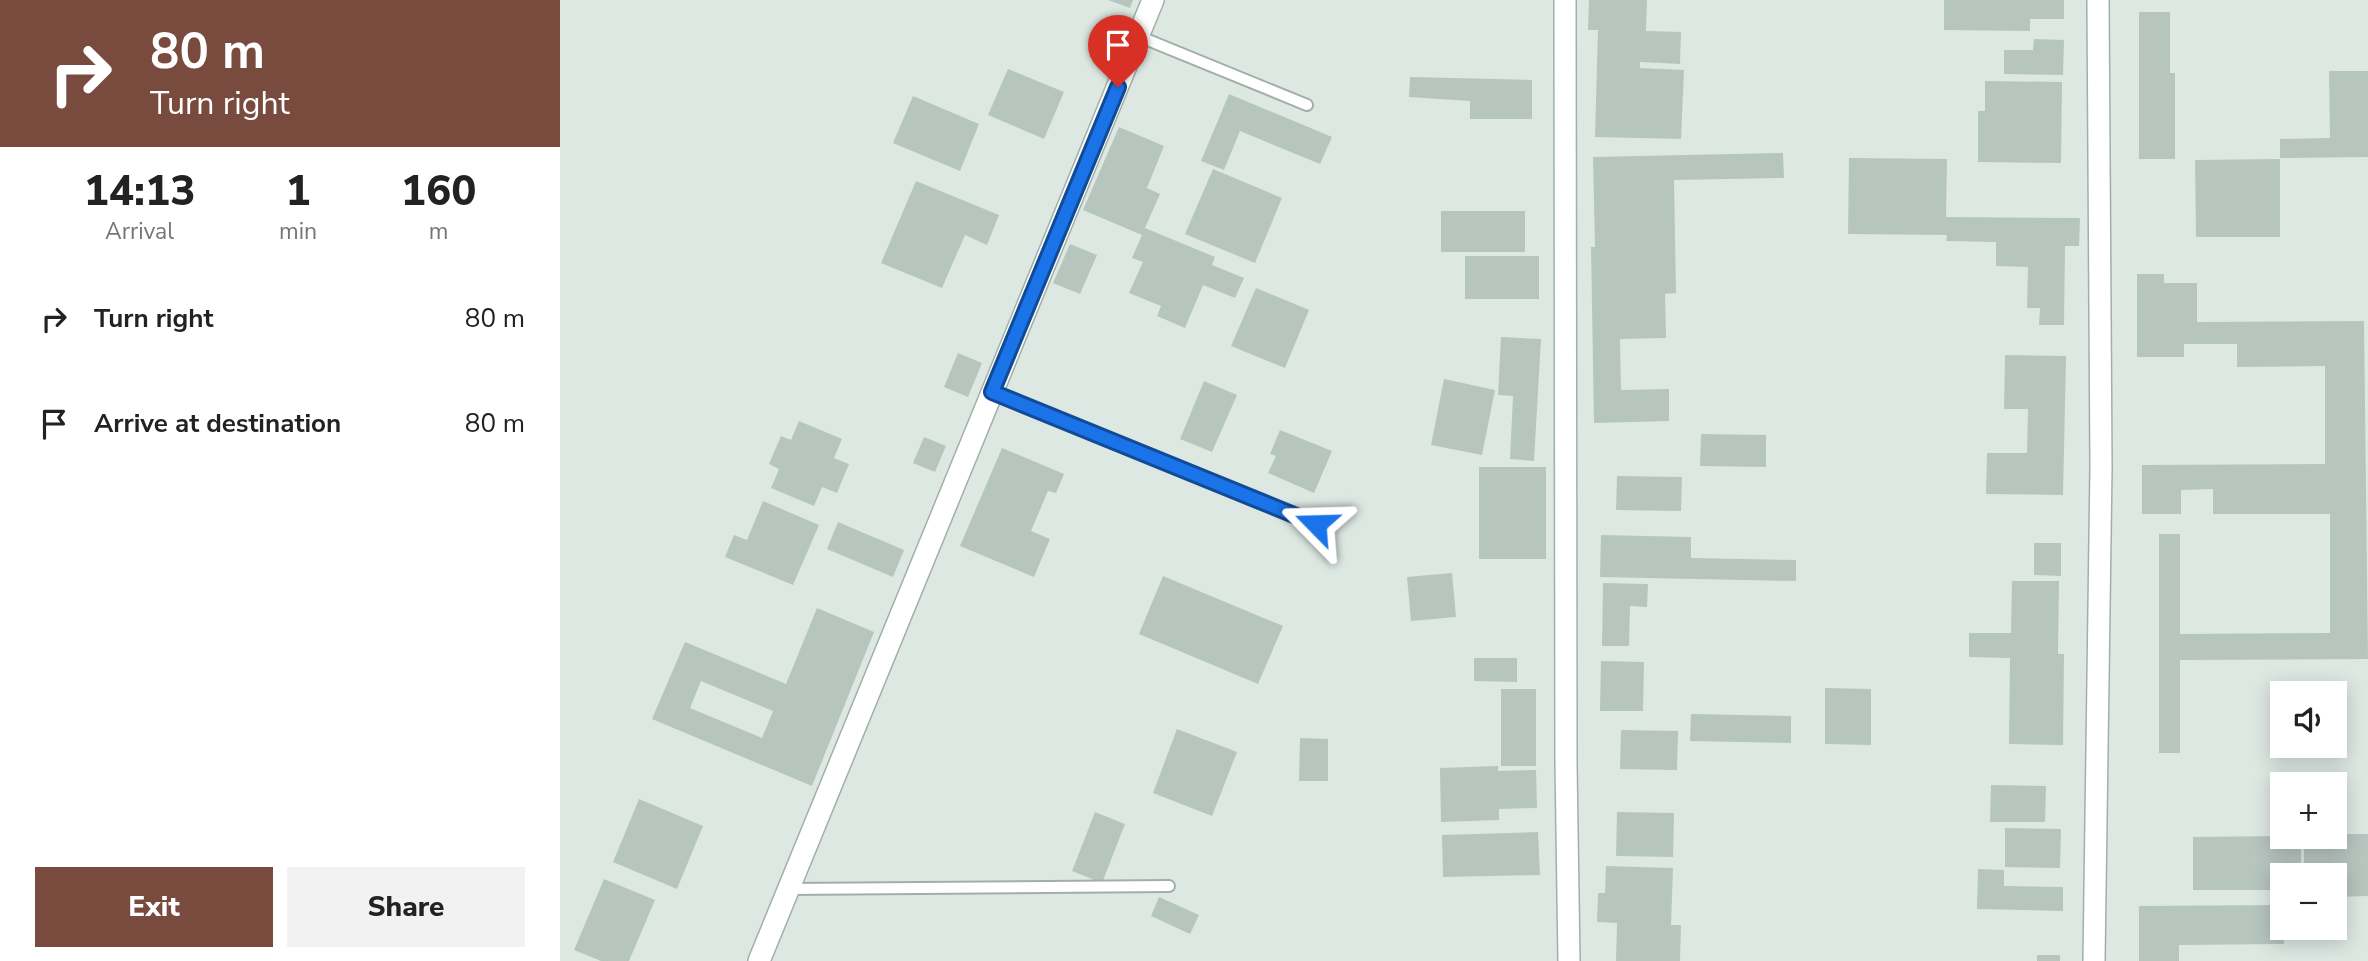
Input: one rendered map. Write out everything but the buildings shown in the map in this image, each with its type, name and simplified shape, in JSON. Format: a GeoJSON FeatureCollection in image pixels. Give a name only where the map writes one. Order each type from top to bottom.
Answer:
{"type":"FeatureCollection","features":[{"type":"Feature","properties":{"kind":"street"},"geometry":{"type":"LineString","coordinates":[[759,961],[1153,0]]}},
{"type":"Feature","properties":{"kind":"street"},"geometry":{"type":"LineString","coordinates":[[1565,0],[1566,763],[1569,961]]}},
{"type":"Feature","properties":{"kind":"street"},"geometry":{"type":"LineString","coordinates":[[2094,961],[2101,467],[2098,0]]}},
{"type":"Feature","properties":{"kind":"lane"},"geometry":{"type":"LineString","coordinates":[[1139,36],[1307,105]]}},
{"type":"Feature","properties":{"kind":"lane"},"geometry":{"type":"LineString","coordinates":[[992,392],[1316,524]]}},
{"type":"Feature","properties":{"kind":"lane"},"geometry":{"type":"LineString","coordinates":[[789,889],[1169,886]]}},
{"type":"Feature","properties":{"kind":"route"},"geometry":{"type":"LineString","coordinates":[[1118,87],[992,392],[1316,524]]}}]}
